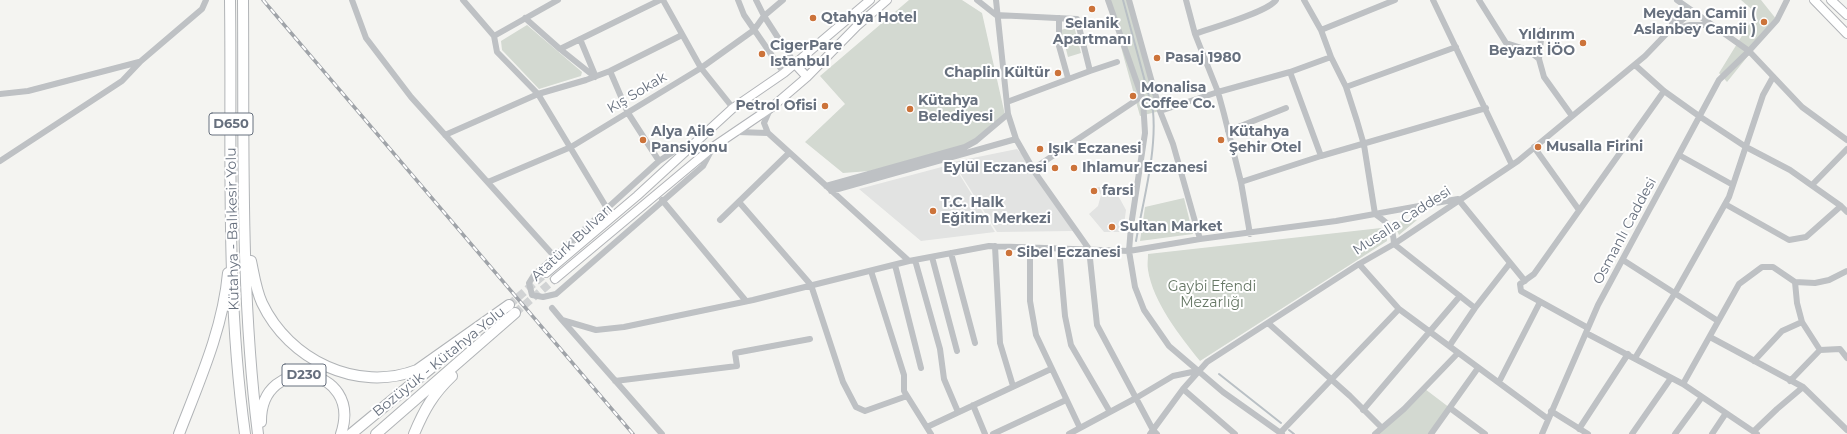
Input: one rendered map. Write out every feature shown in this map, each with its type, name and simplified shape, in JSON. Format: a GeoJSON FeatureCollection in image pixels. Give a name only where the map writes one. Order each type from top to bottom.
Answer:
{"type":"FeatureCollection","features":[{"type":"Feature","properties":{"kind":"highway","name":"Kütahya - Balıkesir Yolu"},"geometry":{"type":"LineString","coordinates":[[243,0],[245,220],[249,346],[258,434]]}},
{"type":"Feature","properties":{"kind":"highway","name":"Kütahya - Balıkesir Yolu"},"geometry":{"type":"LineString","coordinates":[[230,4],[231,239],[239,375],[245,434]]}},
{"type":"Feature","properties":{"kind":"highway"},"geometry":{"type":"LineString","coordinates":[[245,220],[257,288],[261,302],[286,338],[310,358],[334,370],[362,377],[391,377],[404,375],[417,370],[512,309]]}},
{"type":"Feature","properties":{"kind":"highway","name":"D650"},"geometry":{"type":"LineString","coordinates":[[179,434],[215,338],[225,295],[231,239]]}},
{"type":"Feature","properties":{"kind":"highway"},"geometry":{"type":"LineString","coordinates":[[414,434],[435,392],[512,309]]}},
{"type":"Feature","properties":{"kind":"highway","name":"Bozüyük - Kütahya Yolu"},"geometry":{"type":"LineString","coordinates":[[352,434],[512,309]]}},
{"type":"Feature","properties":{"kind":"highway","name":"Bozüyük - Kütahya Yolu"},"geometry":{"type":"LineString","coordinates":[[376,434],[512,309]]}},
{"type":"Feature","properties":{"kind":"highway","name":"D230"},"geometry":{"type":"LineString","coordinates":[[262,434],[261,415],[267,394],[282,380],[292,376],[303,375],[315,376],[325,380],[334,387],[341,396],[345,406],[346,416],[341,434]]}},
{"type":"Feature","properties":{"kind":"main road","name":"Atatürk Bulvarı"},"geometry":{"type":"LineString","coordinates":[[546,273],[637,196],[734,108],[784,73],[870,0]]}},
{"type":"Feature","properties":{"kind":"main road","name":"Atatürk Bulvarı"},"geometry":{"type":"LineString","coordinates":[[555,279],[713,147],[772,107],[807,77],[856,26],[887,0]]}},
{"type":"Feature","properties":{"kind":"main road"},"geometry":{"type":"LineString","coordinates":[[1814,0],[1847,34]]}},
{"type":"Feature","properties":{"kind":"main road"},"geometry":{"type":"LineString","coordinates":[[1831,0],[1847,15]]}},
{"type":"Feature","properties":{"kind":"main road"},"geometry":{"type":"LineString","coordinates":[[795,64],[807,77]]}},
{"type":"Feature","properties":{"kind":"street"},"geometry":{"type":"LineString","coordinates":[[0,161],[122,80],[141,61],[202,9],[205,0]]}},
{"type":"Feature","properties":{"kind":"street"},"geometry":{"type":"LineString","coordinates":[[352,0],[366,38],[411,97],[554,256]]}},
{"type":"Feature","properties":{"kind":"street"},"geometry":{"type":"LineString","coordinates":[[463,0],[494,36],[497,52],[538,94],[608,210]]}},
{"type":"Feature","properties":{"kind":"street"},"geometry":{"type":"LineString","coordinates":[[494,36],[558,0]]}},
{"type":"Feature","properties":{"kind":"street"},"geometry":{"type":"LineString","coordinates":[[560,50],[660,0]]}},
{"type":"Feature","properties":{"kind":"street"},"geometry":{"type":"LineString","coordinates":[[663,0],[701,68],[734,108]]}},
{"type":"Feature","properties":{"kind":"street"},"geometry":{"type":"LineString","coordinates":[[738,0],[744,15],[784,73]]}},
{"type":"Feature","properties":{"kind":"street"},"geometry":{"type":"LineString","coordinates":[[756,0],[764,16],[795,64]]}},
{"type":"Feature","properties":{"kind":"street","name":"Kış Sokak"},"geometry":{"type":"LineString","coordinates":[[488,182],[570,147],[701,68],[754,30],[764,16],[783,0]]}},
{"type":"Feature","properties":{"kind":"street"},"geometry":{"type":"LineString","coordinates":[[977,0],[996,15],[1077,19],[1090,71]]}},
{"type":"Feature","properties":{"kind":"street"},"geometry":{"type":"LineString","coordinates":[[996,0],[996,15],[1008,114],[1016,139],[1033,169],[1089,249],[1097,325],[1153,433]]}},
{"type":"Feature","properties":{"kind":"street"},"geometry":{"type":"LineString","coordinates":[[1108,0],[1142,97],[1145,133],[1131,226],[1129,251],[1135,287],[1144,310],[1169,346],[1223,392],[1281,433],[1399,309]]}},
{"type":"Feature","properties":{"kind":"street"},"geometry":{"type":"LineString","coordinates":[[1129,0],[1160,111],[1173,144],[1200,239]]}},
{"type":"Feature","properties":{"kind":"street"},"geometry":{"type":"LineString","coordinates":[[1186,0],[1195,34],[1218,92],[1242,182],[1250,234]]}},
{"type":"Feature","properties":{"kind":"street"},"geometry":{"type":"LineString","coordinates":[[1195,34],[1260,10],[1273,4],[1276,0]]}},
{"type":"Feature","properties":{"kind":"street"},"geometry":{"type":"LineString","coordinates":[[1304,0],[1321,30],[1331,57],[1346,87],[1364,144],[1375,214],[1389,224],[1393,233],[1394,244],[1475,308]]}},
{"type":"Feature","properties":{"kind":"street"},"geometry":{"type":"LineString","coordinates":[[1321,30],[1395,0]]}},
{"type":"Feature","properties":{"kind":"street"},"geometry":{"type":"LineString","coordinates":[[1434,0],[1512,164]]}},
{"type":"Feature","properties":{"kind":"street"},"geometry":{"type":"LineString","coordinates":[[1479,0],[1506,43],[1528,50],[1539,59]]}},
{"type":"Feature","properties":{"kind":"street"},"geometry":{"type":"LineString","coordinates":[[1677,0],[1749,51],[1802,107],[1847,140]]}},
{"type":"Feature","properties":{"kind":"street","name":"Osmanlı Caddesi"},"geometry":{"type":"LineString","coordinates":[[1542,434],[1587,330],[1719,80],[1749,51],[1777,20],[1787,0]]}},
{"type":"Feature","properties":{"kind":"street","name":"Musalla Caddesi"},"geometry":{"type":"LineString","coordinates":[[1153,433],[1183,388],[1207,362],[1359,264],[1394,244],[1512,164],[1635,65],[1690,10]]}},
{"type":"Feature","properties":{"kind":"street"},"geometry":{"type":"LineString","coordinates":[[525,18],[560,50],[595,77]]}},
{"type":"Feature","properties":{"kind":"street"},"geometry":{"type":"LineString","coordinates":[[1059,18],[1059,46],[1068,78]]}},
{"type":"Feature","properties":{"kind":"street"},"geometry":{"type":"LineString","coordinates":[[1671,29],[1698,24],[1712,26]]}},
{"type":"Feature","properties":{"kind":"street"},"geometry":{"type":"LineString","coordinates":[[1542,30],[1539,59],[1544,77],[1572,116]]}},
{"type":"Feature","properties":{"kind":"street"},"geometry":{"type":"LineString","coordinates":[[445,135],[538,94],[610,71],[682,35]]}},
{"type":"Feature","properties":{"kind":"street"},"geometry":{"type":"LineString","coordinates":[[580,39],[595,77]]}},
{"type":"Feature","properties":{"kind":"street"},"geometry":{"type":"LineString","coordinates":[[1346,87],[1456,47]]}},
{"type":"Feature","properties":{"kind":"street"},"geometry":{"type":"LineString","coordinates":[[1160,111],[1218,92],[1290,72],[1331,57]]}},
{"type":"Feature","properties":{"kind":"street"},"geometry":{"type":"LineString","coordinates":[[0,94],[28,91],[141,61]]}},
{"type":"Feature","properties":{"kind":"street"},"geometry":{"type":"LineString","coordinates":[[1007,102],[1068,78],[1117,62]]}},
{"type":"Feature","properties":{"kind":"street"},"geometry":{"type":"LineString","coordinates":[[1635,65],[1664,91],[1699,116],[1746,147],[1790,170],[1841,206],[1847,212]]}},
{"type":"Feature","properties":{"kind":"street"},"geometry":{"type":"LineString","coordinates":[[610,71],[628,113],[659,161]]}},
{"type":"Feature","properties":{"kind":"street"},"geometry":{"type":"LineString","coordinates":[[1290,72],[1322,156]]}},
{"type":"Feature","properties":{"kind":"street"},"geometry":{"type":"LineString","coordinates":[[1635,358],[1675,293],[1725,204],[1733,185],[1763,95],[1773,77]]}},
{"type":"Feature","properties":{"kind":"street"},"geometry":{"type":"LineString","coordinates":[[1664,91],[1534,274],[1520,284],[1521,291],[1628,354],[1683,384],[1756,433],[1777,409],[1803,387]]}},
{"type":"Feature","properties":{"kind":"street"},"geometry":{"type":"LineString","coordinates":[[1033,169],[1142,97]]}},
{"type":"Feature","properties":{"kind":"street"},"geometry":{"type":"LineString","coordinates":[[772,107],[764,123],[768,133],[831,191],[912,261],[940,350],[944,379],[958,412]]}},
{"type":"Feature","properties":{"kind":"street"},"geometry":{"type":"LineString","coordinates":[[1228,131],[1286,108]]}},
{"type":"Feature","properties":{"kind":"street"},"geometry":{"type":"LineString","coordinates":[[1242,182],[1322,156],[1486,108]]}},
{"type":"Feature","properties":{"kind":"street"},"geometry":{"type":"LineString","coordinates":[[826,186],[965,147],[976,141],[1008,114]]}},
{"type":"Feature","properties":{"kind":"street"},"geometry":{"type":"LineString","coordinates":[[737,132],[768,133]]}},
{"type":"Feature","properties":{"kind":"street","name":"Atatürk Bulvarı"},"geometry":{"type":"LineString","coordinates":[[701,139],[676,150],[659,161],[608,210],[554,256],[534,275],[529,283],[532,295],[543,297],[556,294],[662,200],[703,166],[713,147]]}},
{"type":"Feature","properties":{"kind":"street"},"geometry":{"type":"LineString","coordinates":[[831,191],[1016,139]]}},
{"type":"Feature","properties":{"kind":"street"},"geometry":{"type":"LineString","coordinates":[[1534,147],[1579,210]]}},
{"type":"Feature","properties":{"kind":"street"},"geometry":{"type":"LineString","coordinates":[[1812,185],[1847,149]]}},
{"type":"Feature","properties":{"kind":"street"},"geometry":{"type":"LineString","coordinates":[[720,220],[789,153]]}},
{"type":"Feature","properties":{"kind":"street"},"geometry":{"type":"LineString","coordinates":[[1679,155],[1733,185]]}},
{"type":"Feature","properties":{"kind":"street"},"geometry":{"type":"LineString","coordinates":[[662,200],[746,301]]}},
{"type":"Feature","properties":{"kind":"street"},"geometry":{"type":"LineString","coordinates":[[562,320],[596,330],[624,327],[746,301],[912,261],[995,246],[1129,251],[1200,239],[1250,234],[1458,200],[1525,281]]}},
{"type":"Feature","properties":{"kind":"street"},"geometry":{"type":"LineString","coordinates":[[739,202],[811,285],[843,382],[856,406],[865,411],[907,396]]}},
{"type":"Feature","properties":{"kind":"street"},"geometry":{"type":"LineString","coordinates":[[1725,204],[1789,240],[1806,237],[1841,206]]}},
{"type":"Feature","properties":{"kind":"street"},"geometry":{"type":"LineString","coordinates":[[995,246],[1000,343],[1013,386]]}},
{"type":"Feature","properties":{"kind":"street"},"geometry":{"type":"LineString","coordinates":[[1030,247],[1030,301],[1036,335],[1080,428]]}},
{"type":"Feature","properties":{"kind":"street"},"geometry":{"type":"LineString","coordinates":[[1059,248],[1065,316],[1071,345],[1110,412]]}},
{"type":"Feature","properties":{"kind":"street"},"geometry":{"type":"LineString","coordinates":[[951,253],[975,343]]}},
{"type":"Feature","properties":{"kind":"street"},"geometry":{"type":"LineString","coordinates":[[932,257],[957,350]]}},
{"type":"Feature","properties":{"kind":"street"},"geometry":{"type":"LineString","coordinates":[[1623,260],[1718,321]]}},
{"type":"Feature","properties":{"kind":"street"},"geometry":{"type":"LineString","coordinates":[[1450,346],[1475,308],[1510,263]]}},
{"type":"Feature","properties":{"kind":"street"},"geometry":{"type":"LineString","coordinates":[[1359,264],[1399,309],[1499,382],[1548,420]]}},
{"type":"Feature","properties":{"kind":"street"},"geometry":{"type":"LineString","coordinates":[[895,265],[921,368]]}},
{"type":"Feature","properties":{"kind":"street"},"geometry":{"type":"LineString","coordinates":[[1683,384],[1739,284],[1762,267],[1773,267],[1795,282],[1815,283],[1830,280],[1847,271]]}},
{"type":"Feature","properties":{"kind":"street"},"geometry":{"type":"LineString","coordinates":[[871,271],[904,375],[904,391],[931,434]]}},
{"type":"Feature","properties":{"kind":"street"},"geometry":{"type":"LineString","coordinates":[[1795,282],[1797,303],[1802,322],[1820,350]]}},
{"type":"Feature","properties":{"kind":"street"},"geometry":{"type":"LineString","coordinates":[[1363,410],[1460,296]]}},
{"type":"Feature","properties":{"kind":"street"},"geometry":{"type":"LineString","coordinates":[[1499,382],[1540,302]]}},
{"type":"Feature","properties":{"kind":"street"},"geometry":{"type":"LineString","coordinates":[[552,308],[662,434]]}},
{"type":"Feature","properties":{"kind":"street"},"geometry":{"type":"LineString","coordinates":[[1754,361],[1782,331],[1802,322]]}},
{"type":"Feature","properties":{"kind":"street"},"geometry":{"type":"LineString","coordinates":[[1268,323],[1331,379],[1382,428]]}},
{"type":"Feature","properties":{"kind":"street"},"geometry":{"type":"LineString","coordinates":[[1710,337],[1803,387],[1847,430]]}},
{"type":"Feature","properties":{"kind":"street"},"geometry":{"type":"LineString","coordinates":[[615,381],[737,366],[735,353],[810,339]]}},
{"type":"Feature","properties":{"kind":"street"},"geometry":{"type":"LineString","coordinates":[[1790,381],[1820,350],[1840,349],[1847,358]]}},
{"type":"Feature","properties":{"kind":"street"},"geometry":{"type":"LineString","coordinates":[[1376,434],[1404,409],[1458,353]]}},
{"type":"Feature","properties":{"kind":"street"},"geometry":{"type":"LineString","coordinates":[[1579,429],[1628,354]]}},
{"type":"Feature","properties":{"kind":"street"},"geometry":{"type":"LineString","coordinates":[[1431,434],[1478,368]]}},
{"type":"Feature","properties":{"kind":"street"},"geometry":{"type":"LineString","coordinates":[[926,427],[1051,369]]}},
{"type":"Feature","properties":{"kind":"street"},"geometry":{"type":"LineString","coordinates":[[1069,434],[1173,376],[1198,371]]}},
{"type":"Feature","properties":{"kind":"street"},"geometry":{"type":"LineString","coordinates":[[1632,434],[1671,378]]}},
{"type":"Feature","properties":{"kind":"street"},"geometry":{"type":"LineString","coordinates":[[1183,388],[1235,434]]}},
{"type":"Feature","properties":{"kind":"street"},"geometry":{"type":"LineString","coordinates":[[1675,434],[1702,397]]}},
{"type":"Feature","properties":{"kind":"street"},"geometry":{"type":"LineString","coordinates":[[993,434],[1066,400]]}},
{"type":"Feature","properties":{"kind":"street"},"geometry":{"type":"LineString","coordinates":[[973,404],[985,434]]}},
{"type":"Feature","properties":{"kind":"street"},"geometry":{"type":"LineString","coordinates":[[1450,408],[1478,432],[1485,434]]}},
{"type":"Feature","properties":{"kind":"street"},"geometry":{"type":"LineString","coordinates":[[1552,411],[1588,434]]}},
{"type":"Feature","properties":{"kind":"street"},"geometry":{"type":"LineString","coordinates":[[1712,434],[1726,412]]}},
{"type":"Feature","properties":{"kind":"shaded area"},"geometry":{"type":"Polygon","coordinates":[[[1017,149],[1038,171],[1059,210],[1073,231],[997,232],[953,162],[1017,149]]]}},
{"type":"Feature","properties":{"kind":"shaded area","name":"T.C. Halk Eğitim Merkezi"},"geometry":{"type":"Polygon","coordinates":[[[953,164],[995,232],[921,241],[859,189],[953,164]]]}},
{"type":"Feature","properties":{"kind":"shaded area"},"geometry":{"type":"Polygon","coordinates":[[[1097,187],[1113,188],[1120,199],[1126,210],[1123,232],[1104,232],[1089,214],[1098,206],[1101,195],[1097,187]]]}},
{"type":"Feature","properties":{"kind":"green space"},"geometry":{"type":"Polygon","coordinates":[[[909,0],[962,0],[982,13],[1005,115],[965,147],[870,171],[843,173],[805,142],[845,104],[820,76],[909,0]]]}},
{"type":"Feature","properties":{"kind":"green space"},"geometry":{"type":"Polygon","coordinates":[[[1108,0],[1129,0],[1160,111],[1140,116],[1108,0]]]}},
{"type":"Feature","properties":{"kind":"green space"},"geometry":{"type":"Polygon","coordinates":[[[1741,0],[1761,0],[1777,20],[1727,82],[1719,73],[1756,13],[1741,0]]]}},
{"type":"Feature","properties":{"kind":"green space"},"geometry":{"type":"Polygon","coordinates":[[[527,25],[582,72],[581,76],[539,89],[502,50],[501,41],[527,25]]]}},
{"type":"Feature","properties":{"kind":"green space"},"geometry":{"type":"Polygon","coordinates":[[[1074,26],[1081,53],[1068,57],[1061,30],[1074,26]]]}},
{"type":"Feature","properties":{"kind":"green space"},"geometry":{"type":"Polygon","coordinates":[[[1184,198],[1193,234],[1140,241],[1145,207],[1184,198]]]}},
{"type":"Feature","properties":{"kind":"green space"},"geometry":{"type":"Polygon","coordinates":[[[1417,220],[1399,235],[1393,222],[1417,220]]]}},
{"type":"Feature","properties":{"kind":"green space","name":"Gaybi Efendi Mezarlığı"},"geometry":{"type":"Polygon","coordinates":[[[1381,228],[1386,230],[1387,241],[1200,361],[1176,330],[1161,306],[1155,294],[1148,270],[1148,254],[1381,228]]]}},
{"type":"Feature","properties":{"kind":"green space"},"geometry":{"type":"Polygon","coordinates":[[[1425,389],[1450,408],[1430,434],[1375,434],[1425,389]]]}},
{"type":"Feature","properties":{"kind":"waterway"},"geometry":{"type":"LineString","coordinates":[[1123,0],[1153,111],[1154,127],[1146,193],[1136,241]]}},
{"type":"Feature","properties":{"kind":"waterway"},"geometry":{"type":"LineString","coordinates":[[1219,374],[1281,423]]}},
{"type":"Feature","properties":{"kind":"waterway"},"geometry":{"type":"LineString","coordinates":[[1289,430],[1294,434]]}},
{"type":"Feature","properties":{"kind":"tunnel"},"geometry":{"type":"LineString","coordinates":[[509,305],[546,273]]}},
{"type":"Feature","properties":{"kind":"tunnel"},"geometry":{"type":"LineString","coordinates":[[515,313],[555,279]]}},
{"type":"Feature","properties":{"kind":"railway"},"geometry":{"type":"LineString","coordinates":[[263,0],[633,434]]}},
{"type":"Feature","properties":{"kind":"place","name":"Selanik Apartmanı"},"geometry":{"type":"Point","coordinates":[1092,9]}},
{"type":"Feature","properties":{"kind":"place","name":"Qtahya Hotel"},"geometry":{"type":"Point","coordinates":[813,18]}},
{"type":"Feature","properties":{"kind":"place","name":"Meydan Camii ( Aslanbey Camii )"},"geometry":{"type":"Point","coordinates":[1764,22]}},
{"type":"Feature","properties":{"kind":"place","name":"Yıldırım Beyazıt İÖO"},"geometry":{"type":"Point","coordinates":[1583,43]}},
{"type":"Feature","properties":{"kind":"place","name":"CigerPare Istanbul"},"geometry":{"type":"Point","coordinates":[762,54]}},
{"type":"Feature","properties":{"kind":"place","name":"Pasaj 1980"},"geometry":{"type":"Point","coordinates":[1157,58]}},
{"type":"Feature","properties":{"kind":"place","name":"Chaplin Kültür"},"geometry":{"type":"Point","coordinates":[1058,73]}},
{"type":"Feature","properties":{"kind":"place","name":"Monalisa Coffee Co."},"geometry":{"type":"Point","coordinates":[1133,96]}},
{"type":"Feature","properties":{"kind":"place","name":"Petrol Ofisi"},"geometry":{"type":"Point","coordinates":[825,106]}},
{"type":"Feature","properties":{"kind":"place","name":"Kütahya Belediyesi"},"geometry":{"type":"Point","coordinates":[910,109]}},
{"type":"Feature","properties":{"kind":"place","name":"Alya Aile Pansiyonu"},"geometry":{"type":"Point","coordinates":[643,140]}},
{"type":"Feature","properties":{"kind":"place","name":"Kütahya Şehir Otel"},"geometry":{"type":"Point","coordinates":[1221,140]}},
{"type":"Feature","properties":{"kind":"place","name":"Musalla Firini"},"geometry":{"type":"Point","coordinates":[1538,147]}},
{"type":"Feature","properties":{"kind":"place","name":"Işık Eczanesi"},"geometry":{"type":"Point","coordinates":[1040,149]}},
{"type":"Feature","properties":{"kind":"place","name":"Eylül Eczanesi"},"geometry":{"type":"Point","coordinates":[1055,168]}},
{"type":"Feature","properties":{"kind":"place","name":"Ihlamur Eczanesi"},"geometry":{"type":"Point","coordinates":[1074,168]}},
{"type":"Feature","properties":{"kind":"place","name":"farsi"},"geometry":{"type":"Point","coordinates":[1094,191]}},
{"type":"Feature","properties":{"kind":"place","name":"T.C. Halk Eğitim Merkezi"},"geometry":{"type":"Point","coordinates":[933,211]}},
{"type":"Feature","properties":{"kind":"place","name":"Sultan Market"},"geometry":{"type":"Point","coordinates":[1112,227]}},
{"type":"Feature","properties":{"kind":"place","name":"Sibel Eczanesi"},"geometry":{"type":"Point","coordinates":[1009,253]}}]}
